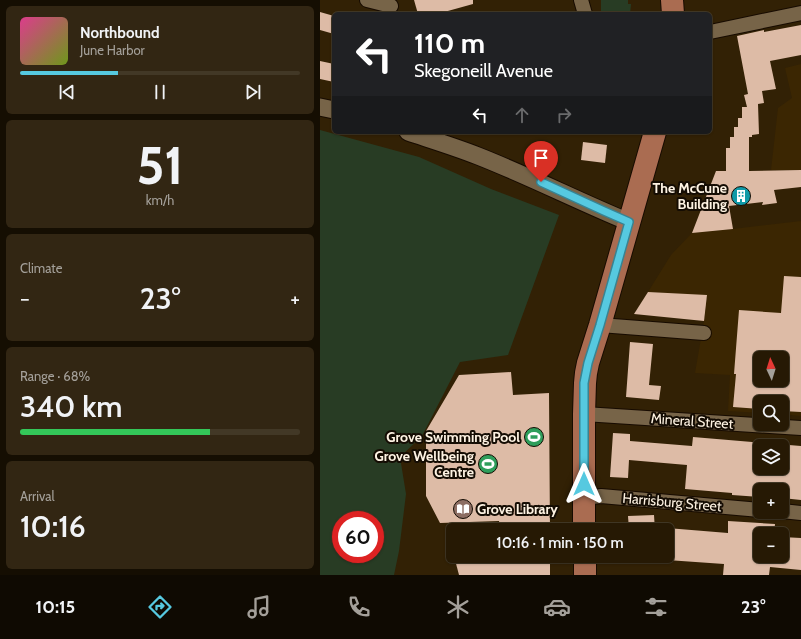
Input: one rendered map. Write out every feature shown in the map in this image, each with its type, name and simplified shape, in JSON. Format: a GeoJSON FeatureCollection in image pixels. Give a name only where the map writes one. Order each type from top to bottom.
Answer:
{"type":"FeatureCollection","features":[{"type":"Feature","properties":{"kind":"main road"},"geometry":{"type":"LineString","coordinates":[[672,0],[673,12]]}},
{"type":"Feature","properties":{"kind":"main road"},"geometry":{"type":"LineString","coordinates":[[584,523],[584,383],[588,363],[654,134]]}},
{"type":"Feature","properties":{"kind":"main road"},"geometry":{"type":"LineString","coordinates":[[585,563],[585,575]]}},
{"type":"Feature","properties":{"kind":"street"},"geometry":{"type":"LineString","coordinates":[[366,0],[391,7]]}},
{"type":"Feature","properties":{"kind":"street"},"geometry":{"type":"LineString","coordinates":[[581,0],[584,12]]}},
{"type":"Feature","properties":{"kind":"street"},"geometry":{"type":"LineString","coordinates":[[712,32],[801,13]]}},
{"type":"Feature","properties":{"kind":"street"},"geometry":{"type":"LineString","coordinates":[[320,107],[332,110]]}},
{"type":"Feature","properties":{"kind":"street"},"geometry":{"type":"LineString","coordinates":[[420,134],[541,182],[629,222]]}},
{"type":"Feature","properties":{"kind":"street"},"geometry":{"type":"LineString","coordinates":[[600,325],[704,333]]}},
{"type":"Feature","properties":{"kind":"street","name":"Mineral Street"},"geometry":{"type":"LineString","coordinates":[[584,414],[801,428]]}},
{"type":"Feature","properties":{"kind":"street","name":"Harrisburg Street"},"geometry":{"type":"LineString","coordinates":[[584,498],[601,496],[753,509]]}},
{"type":"Feature","properties":{"kind":"street"},"geometry":{"type":"LineString","coordinates":[[789,512],[801,513]]}},
{"type":"Feature","properties":{"kind":"shaded area"},"geometry":{"type":"Polygon","coordinates":[[[801,64],[801,170],[771,170],[778,108],[792,98],[785,68],[801,64]]]}},
{"type":"Feature","properties":{"kind":"shaded area"},"geometry":{"type":"Polygon","coordinates":[[[801,221],[801,416],[789,415],[789,395],[753,395],[753,413],[728,411],[730,375],[695,373],[707,296],[648,292],[671,255],[692,233],[801,221]]]}},
{"type":"Feature","properties":{"kind":"green space"},"geometry":{"type":"Polygon","coordinates":[[[601,0],[628,0],[628,4],[631,4],[630,12],[601,12],[601,0]]]}},
{"type":"Feature","properties":{"kind":"green space"},"geometry":{"type":"Polygon","coordinates":[[[320,130],[419,157],[491,189],[559,215],[508,355],[460,362],[422,436],[400,457],[406,494],[399,551],[394,575],[320,575],[320,130]]]}},
{"type":"Feature","properties":{"kind":"building"},"geometry":{"type":"Polygon","coordinates":[[[414,0],[473,0],[473,4],[444,12],[417,12],[414,0]]]}},
{"type":"Feature","properties":{"kind":"building"},"geometry":{"type":"Polygon","coordinates":[[[320,12],[332,15],[332,33],[320,30],[320,12]]]}},
{"type":"Feature","properties":{"kind":"building"},"geometry":{"type":"Polygon","coordinates":[[[801,25],[801,55],[770,61],[776,89],[762,91],[764,103],[758,104],[759,134],[749,137],[749,171],[801,170],[801,187],[774,190],[777,203],[762,205],[763,202],[729,206],[733,229],[692,233],[716,171],[726,171],[726,148],[730,148],[730,137],[734,137],[734,127],[738,127],[738,118],[742,118],[742,107],[747,107],[744,95],[748,94],[737,36],[764,30],[764,32],[801,25]]]}},
{"type":"Feature","properties":{"kind":"building"},"geometry":{"type":"Polygon","coordinates":[[[320,61],[332,64],[332,82],[320,79],[320,61]]]}},
{"type":"Feature","properties":{"kind":"building"},"geometry":{"type":"Polygon","coordinates":[[[583,142],[607,145],[605,163],[581,160],[583,142]]]}},
{"type":"Feature","properties":{"kind":"building"},"geometry":{"type":"Polygon","coordinates":[[[784,276],[801,277],[801,412],[789,411],[789,395],[753,395],[753,408],[733,407],[739,310],[781,313],[784,276]]]}},
{"type":"Feature","properties":{"kind":"building"},"geometry":{"type":"Polygon","coordinates":[[[648,292],[707,295],[704,321],[634,314],[648,292]]]}},
{"type":"Feature","properties":{"kind":"building"},"geometry":{"type":"Polygon","coordinates":[[[630,342],[653,344],[649,385],[661,386],[659,400],[626,397],[630,342]]]}},
{"type":"Feature","properties":{"kind":"building","name":"Grove Wellbeing Centre"},"geometry":{"type":"Polygon","coordinates":[[[511,372],[513,395],[549,393],[550,523],[499,523],[499,521],[440,523],[426,496],[426,431],[459,375],[511,372]]]}},
{"type":"Feature","properties":{"kind":"building"},"geometry":{"type":"Polygon","coordinates":[[[613,433],[630,434],[630,441],[692,446],[693,437],[753,442],[753,475],[789,475],[789,445],[801,446],[801,500],[789,499],[789,483],[753,483],[753,496],[685,489],[687,465],[629,460],[628,478],[610,477],[613,433]]]}},
{"type":"Feature","properties":{"kind":"building"},"geometry":{"type":"Polygon","coordinates":[[[654,515],[655,523],[628,523],[628,516],[654,515]]]}},
{"type":"Feature","properties":{"kind":"building"},"geometry":{"type":"Polygon","coordinates":[[[728,521],[775,524],[775,527],[753,527],[753,563],[789,563],[789,537],[801,538],[801,570],[770,567],[769,575],[723,575],[724,564],[674,560],[674,529],[728,533],[728,521]]]}},
{"type":"Feature","properties":{"kind":"building"},"geometry":{"type":"Polygon","coordinates":[[[456,563],[550,563],[550,575],[459,575],[456,563]]]}},
{"type":"Feature","properties":{"kind":"place","name":"The McCune Building"},"geometry":{"type":"Point","coordinates":[741,196]}},
{"type":"Feature","properties":{"kind":"place","name":"Grove Swimming Pool"},"geometry":{"type":"Point","coordinates":[534,437]}},
{"type":"Feature","properties":{"kind":"place","name":"Grove Wellbeing Centre"},"geometry":{"type":"Point","coordinates":[488,464]}},
{"type":"Feature","properties":{"kind":"place","name":"Grove Library"},"geometry":{"type":"Point","coordinates":[463,509]}},
{"type":"Feature","properties":{"kind":"route"},"geometry":{"type":"LineString","coordinates":[[541,182],[629,222],[588,363],[584,383],[584,484]]}}]}
